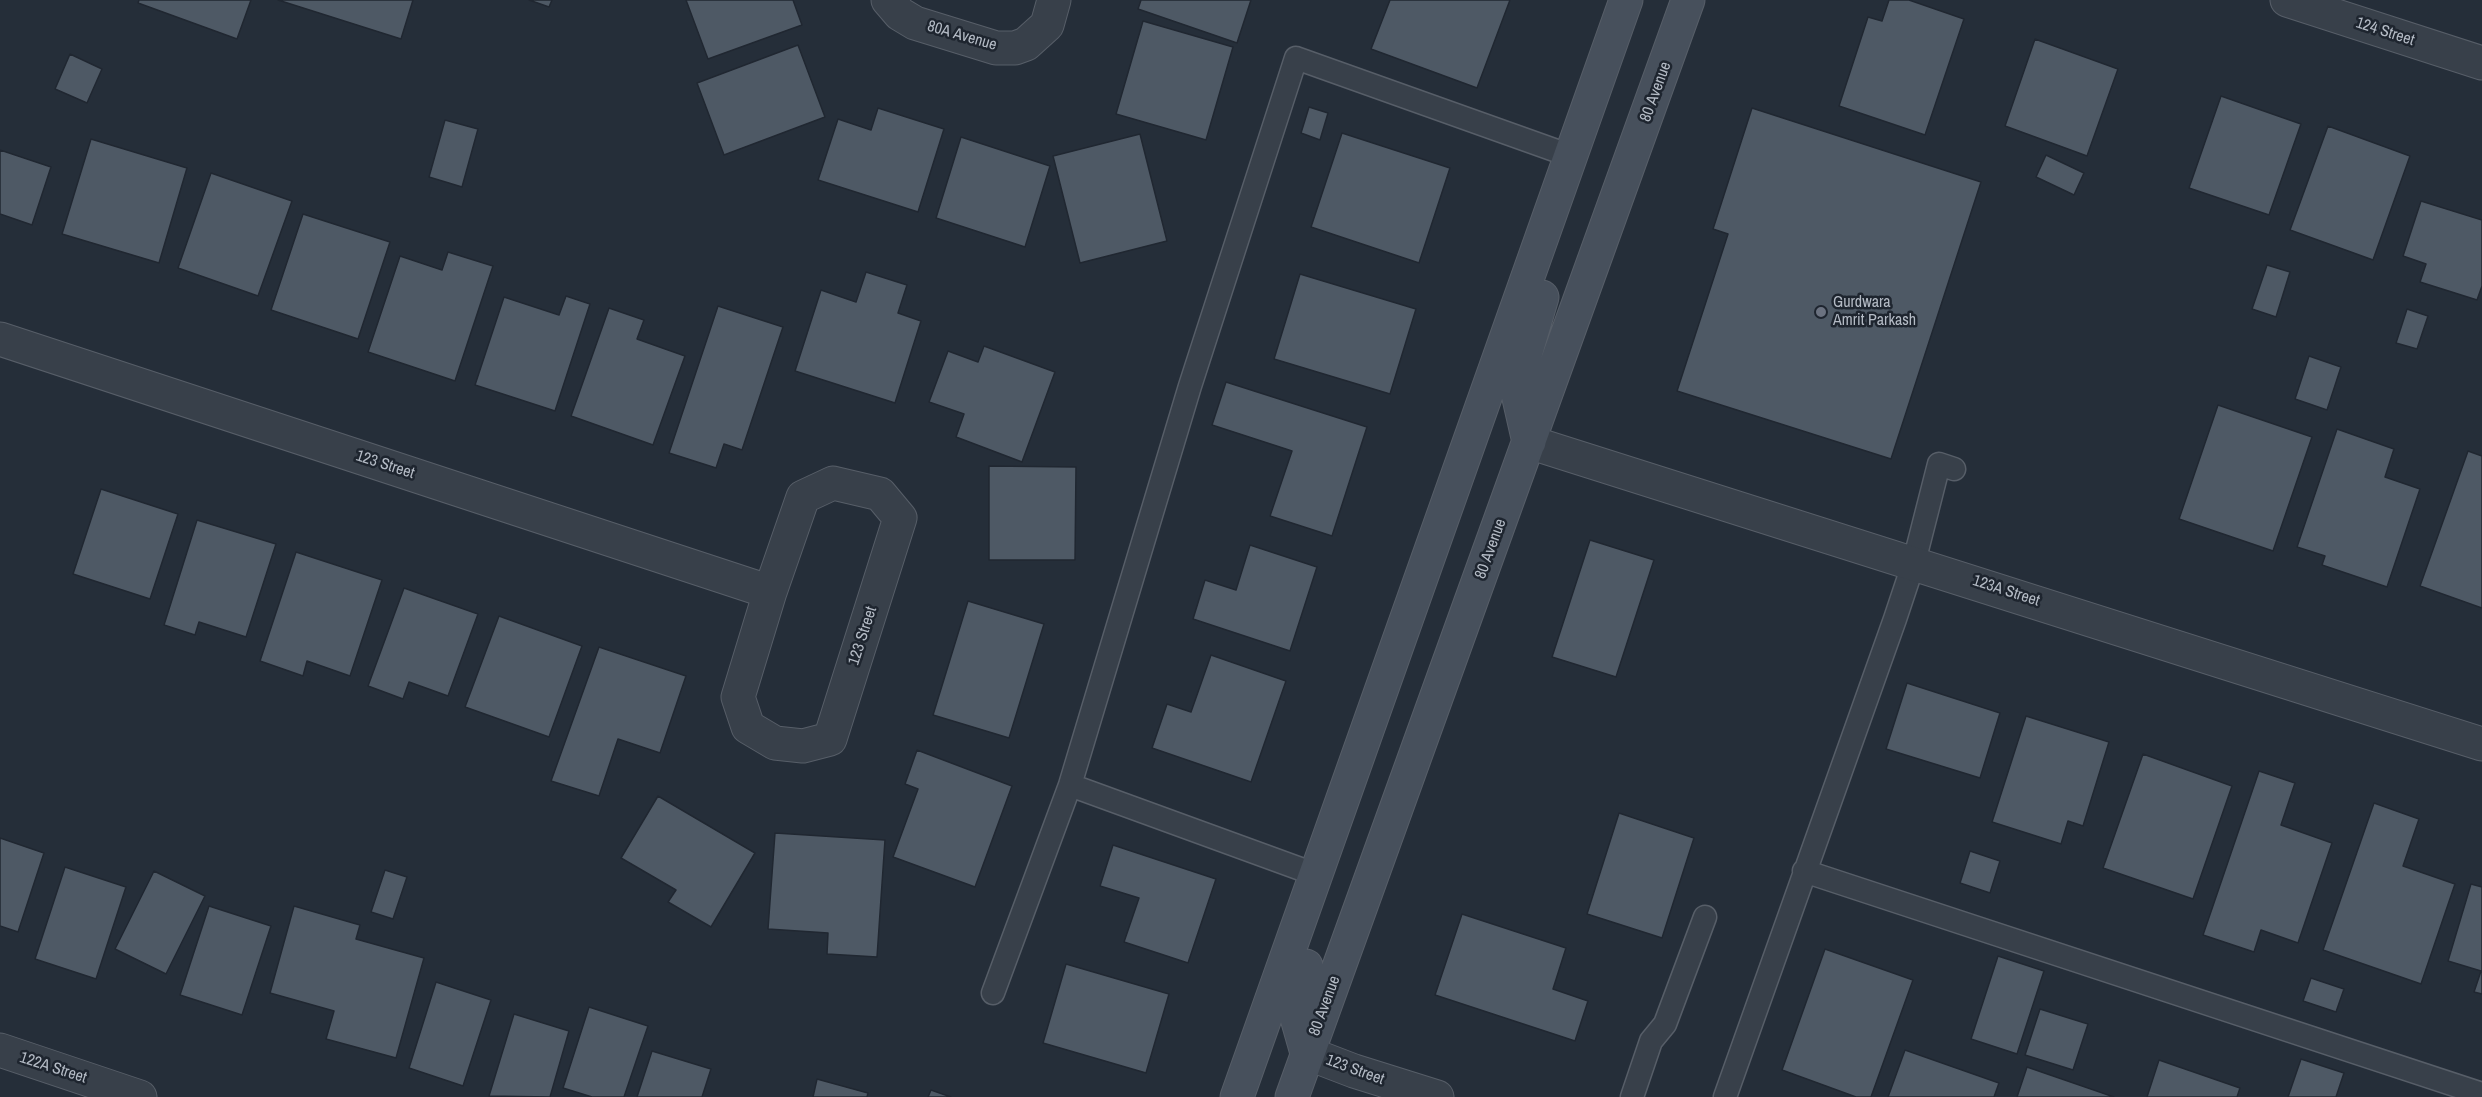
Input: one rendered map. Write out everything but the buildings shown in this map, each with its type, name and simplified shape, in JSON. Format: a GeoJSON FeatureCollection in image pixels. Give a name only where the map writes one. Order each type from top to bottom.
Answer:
{"type":"FeatureCollection","features":[{"type":"Feature","properties":{"kind":"main road"},"geometry":{"type":"LineString","coordinates":[[1237,1097],[1626,0]]}},
{"type":"Feature","properties":{"kind":"main road","name":"80 Avenue"},"geometry":{"type":"LineString","coordinates":[[1292,1097],[1688,0]]}},
{"type":"Feature","properties":{"kind":"main road"},"geometry":{"type":"LineString","coordinates":[[1529,442],[1516,385],[1543,298],[1537,251]]}},
{"type":"Feature","properties":{"kind":"main road"},"geometry":{"type":"LineString","coordinates":[[1307,1053],[1293,1004],[1324,912],[1317,875]]}},
{"type":"Feature","properties":{"kind":"street","name":"80A Avenue"},"geometry":{"type":"LineString","coordinates":[[888,0],[900,14],[915,22],[996,48],[1026,44],[1040,33],[1047,25],[1054,0]]}},
{"type":"Feature","properties":{"kind":"street","name":"124 Street"},"geometry":{"type":"LineString","coordinates":[[2287,0],[2482,63]]}},
{"type":"Feature","properties":{"kind":"street","name":"123 Street"},"geometry":{"type":"LineString","coordinates":[[0,339],[770,592]]}},
{"type":"Feature","properties":{"kind":"street","name":"123A Street"},"geometry":{"type":"LineString","coordinates":[[1529,442],[1914,562],[2482,744]]}},
{"type":"Feature","properties":{"kind":"street","name":"123 Street"},"geometry":{"type":"LineString","coordinates":[[833,483],[879,494],[900,519],[830,739],[803,746],[775,743],[748,727],[738,697],[770,592],[803,497],[833,483]]}},
{"type":"Feature","properties":{"kind":"street","name":"122A Street"},"geometry":{"type":"LineString","coordinates":[[0,1050],[140,1097]]}},
{"type":"Feature","properties":{"kind":"street","name":"123 Street"},"geometry":{"type":"LineString","coordinates":[[1307,1053],[1354,1071],[1437,1097]]}},
{"type":"Feature","properties":{"kind":"lane"},"geometry":{"type":"LineString","coordinates":[[993,993],[1070,785],[1190,386],[1296,58],[1571,156]]}},
{"type":"Feature","properties":{"kind":"lane"},"geometry":{"type":"LineString","coordinates":[[1725,1097],[1914,562],[1939,464],[1954,469]]}},
{"type":"Feature","properties":{"kind":"lane"},"geometry":{"type":"LineString","coordinates":[[1070,785],[1317,875]]}},
{"type":"Feature","properties":{"kind":"lane"},"geometry":{"type":"LineString","coordinates":[[1804,872],[2482,1094]]}},
{"type":"Feature","properties":{"kind":"lane"},"geometry":{"type":"LineString","coordinates":[[1632,1097],[1651,1041],[1665,1024],[1705,917]]}},
{"type":"Feature","properties":{"kind":"place","name":"Gurdwara Amrit Parkash"},"geometry":{"type":"Point","coordinates":[1821,312]}}]}
